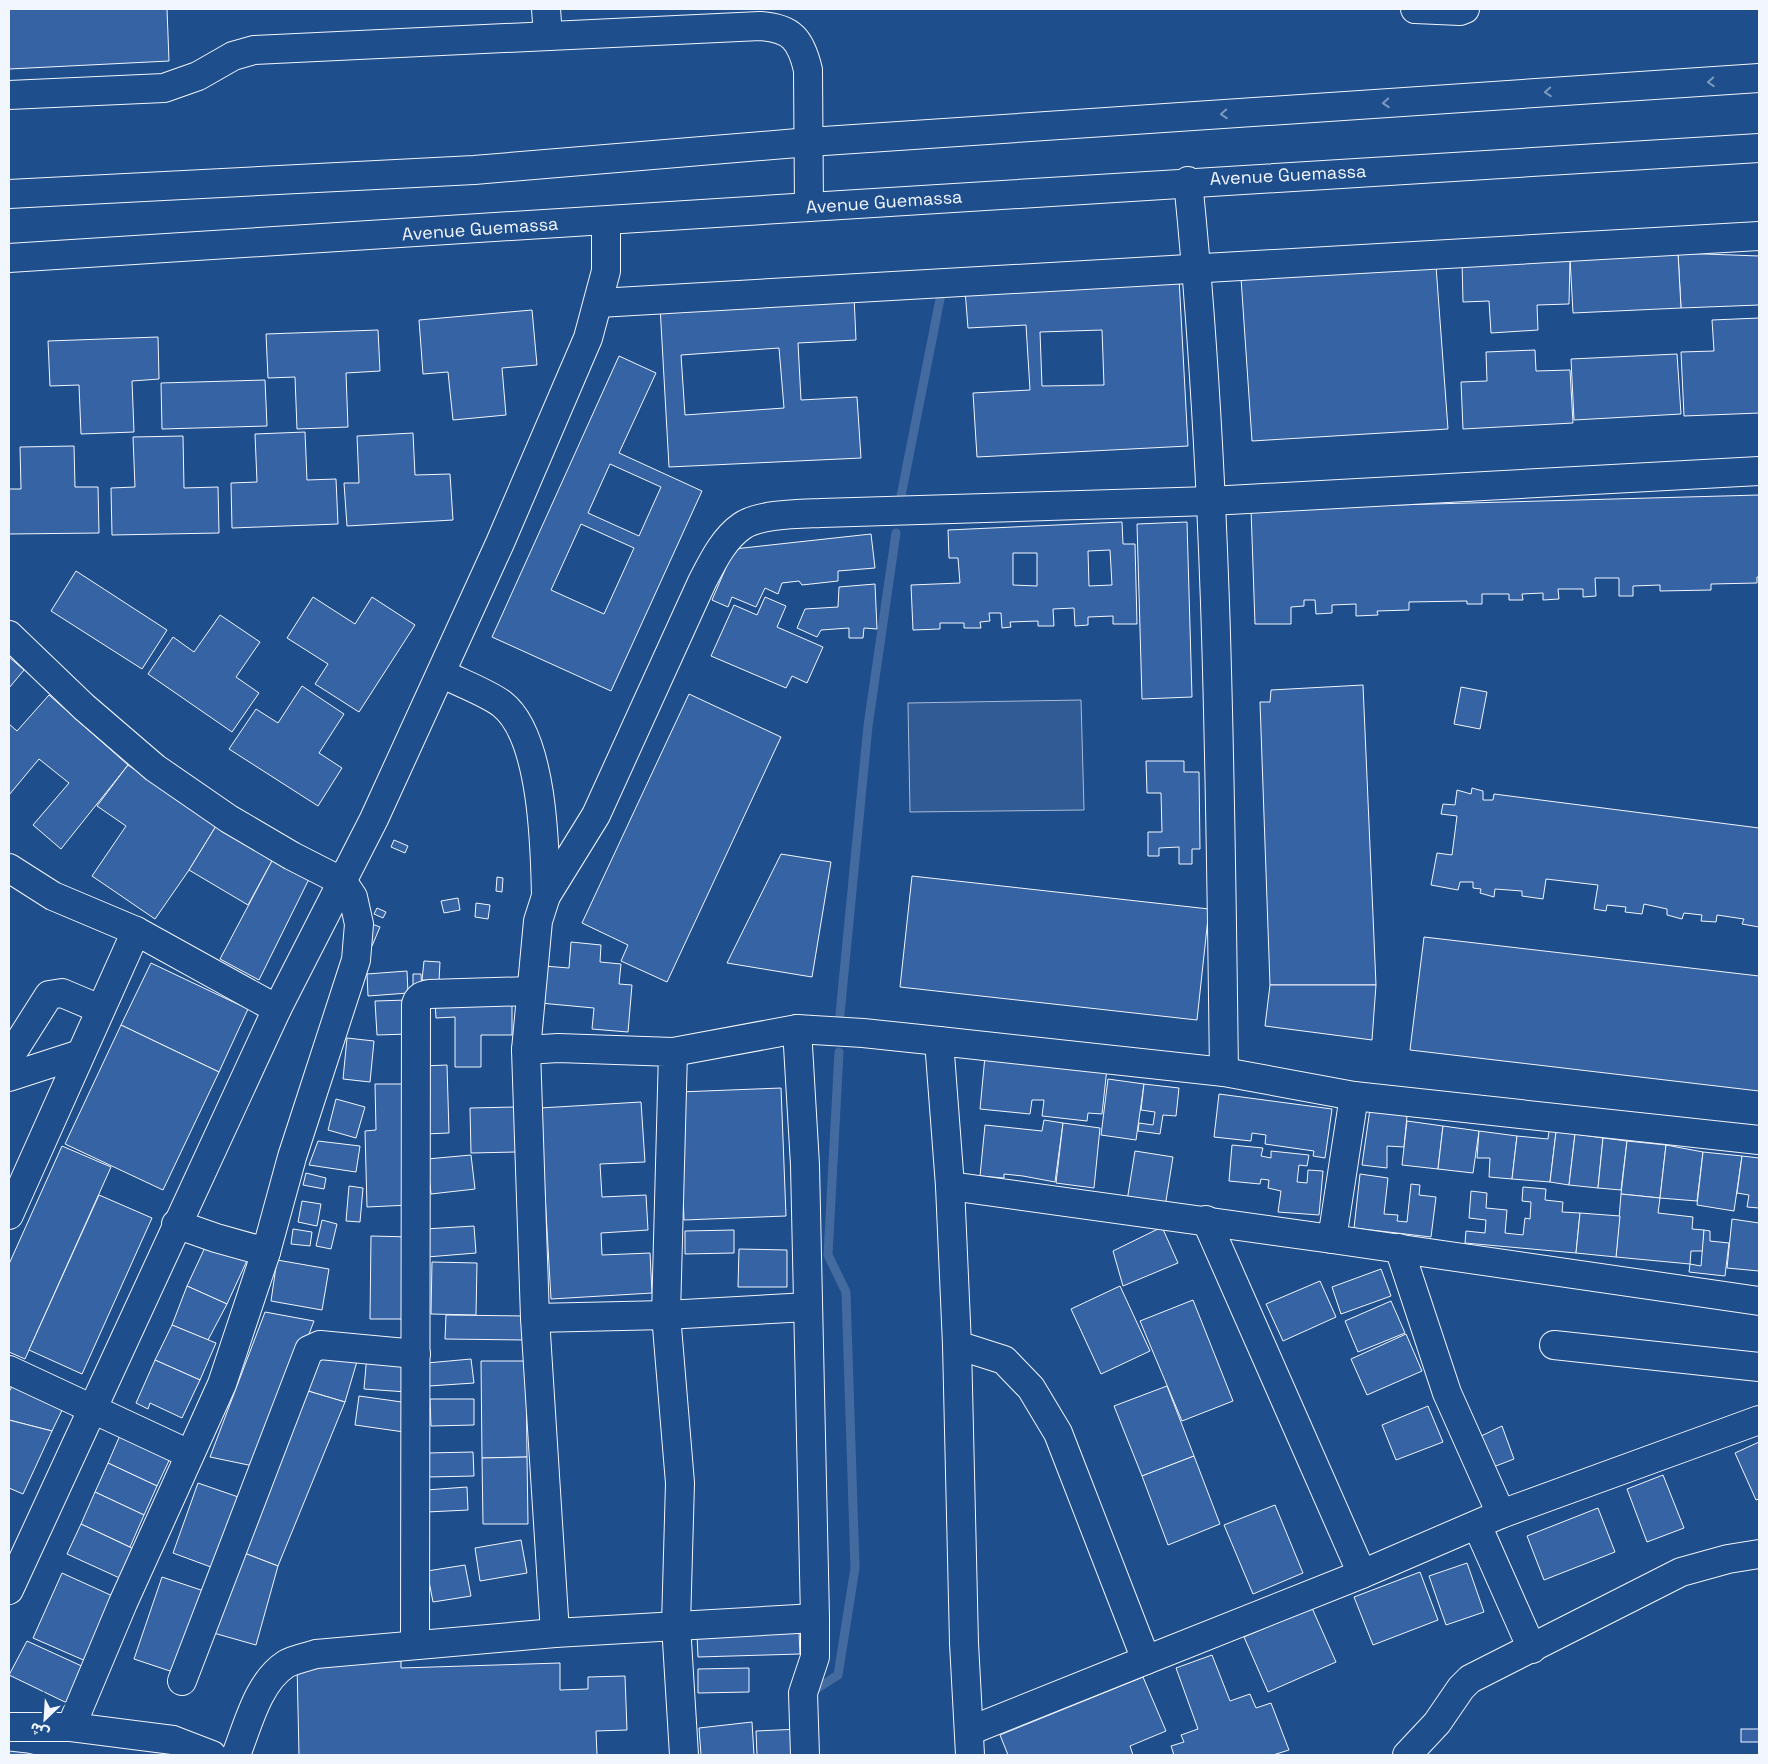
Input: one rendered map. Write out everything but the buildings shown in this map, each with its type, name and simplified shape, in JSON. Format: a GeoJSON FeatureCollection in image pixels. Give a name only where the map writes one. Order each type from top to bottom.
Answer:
{"type":"FeatureCollection","features":[{"type":"Feature","properties":{"kind":"street"},"geometry":{"type":"LineString","coordinates":[[546,9],[548,36]]}},
{"type":"Feature","properties":{"kind":"street"},"geometry":{"type":"LineString","coordinates":[[1415,9],[1460,11],[1465,9]]}},
{"type":"Feature","properties":{"kind":"street"},"geometry":{"type":"LineString","coordinates":[[9,95],[164,88],[198,76],[234,56],[254,50],[776,27],[790,34],[803,50],[808,70],[809,207]]}},
{"type":"Feature","properties":{"kind":"street"},"geometry":{"type":"LineString","coordinates":[[9,194],[474,170],[809,142],[1759,78]]}},
{"type":"Feature","properties":{"kind":"street","name":"Avenue Guemassa"},"geometry":{"type":"LineString","coordinates":[[9,258],[606,221],[1188,181],[1759,148]]}},
{"type":"Feature","properties":{"kind":"street"},"geometry":{"type":"LineString","coordinates":[[1188,181],[1197,268],[1218,671],[1224,1072]]}},
{"type":"Feature","properties":{"kind":"street"},"geometry":{"type":"LineString","coordinates":[[9,1590],[277,1008],[343,882],[441,673],[588,338],[599,303],[606,271],[608,240],[606,221]]}},
{"type":"Feature","properties":{"kind":"street"},"geometry":{"type":"LineString","coordinates":[[599,303],[1759,236]]}},
{"type":"Feature","properties":{"kind":"street"},"geometry":{"type":"LineString","coordinates":[[555,1633],[535,1318],[526,1050],[538,920],[546,896],[596,815],[702,582],[719,551],[742,526],[775,516],[821,513],[1210,500],[1759,471]]}},
{"type":"Feature","properties":{"kind":"street"},"geometry":{"type":"LineString","coordinates":[[9,636],[84,707],[155,768],[229,818],[292,856],[343,882],[353,897],[359,924],[356,960],[292,1157],[266,1252],[222,1384],[123,1603],[71,1727]]}},
{"type":"Feature","properties":{"kind":"street"},"geometry":{"type":"LineString","coordinates":[[441,673],[502,704],[522,728],[533,764],[544,839],[546,896]]}},
{"type":"Feature","properties":{"kind":"street"},"geometry":{"type":"LineString","coordinates":[[9,868],[53,896],[136,931],[277,1008]]}},
{"type":"Feature","properties":{"kind":"street"},"geometry":{"type":"LineString","coordinates":[[9,1215],[136,931]]}},
{"type":"Feature","properties":{"kind":"street"},"geometry":{"type":"LineString","coordinates":[[415,1645],[417,999],[429,994],[530,991]]}},
{"type":"Feature","properties":{"kind":"street"},"geometry":{"type":"LineString","coordinates":[[9,1058],[49,995],[62,993],[100,1009]]}},
{"type":"Feature","properties":{"kind":"street"},"geometry":{"type":"LineString","coordinates":[[526,1050],[558,1048],[673,1052],[797,1029],[862,1032],[1224,1072],[1354,1096],[1759,1140]]}},
{"type":"Feature","properties":{"kind":"street"},"geometry":{"type":"LineString","coordinates":[[797,1029],[805,1165],[815,1657],[803,1694],[805,1755]]}},
{"type":"Feature","properties":{"kind":"street"},"geometry":{"type":"LineString","coordinates":[[939,1041],[950,1186],[957,1345],[964,1643],[969,1743],[1146,1660],[1362,1574],[1489,1520],[1759,1420]]}},
{"type":"Feature","properties":{"kind":"street"},"geometry":{"type":"LineString","coordinates":[[673,1052],[666,1315],[680,1483],[676,1625],[684,1755]]}},
{"type":"Feature","properties":{"kind":"street"},"geometry":{"type":"LineString","coordinates":[[9,1077],[80,1054]]}},
{"type":"Feature","properties":{"kind":"street"},"geometry":{"type":"LineString","coordinates":[[1332,1239],[1354,1096]]}},
{"type":"Feature","properties":{"kind":"street"},"geometry":{"type":"LineString","coordinates":[[950,1186],[1206,1220],[1759,1301]]}},
{"type":"Feature","properties":{"kind":"street"},"geometry":{"type":"LineString","coordinates":[[1206,1220],[1362,1574]]}},
{"type":"Feature","properties":{"kind":"street"},"geometry":{"type":"LineString","coordinates":[[176,1224],[266,1252]]}},
{"type":"Feature","properties":{"kind":"street"},"geometry":{"type":"LineString","coordinates":[[1399,1248],[1532,1649]]}},
{"type":"Feature","properties":{"kind":"street"},"geometry":{"type":"LineString","coordinates":[[535,1318],[666,1315],[808,1307]]}},
{"type":"Feature","properties":{"kind":"street"},"geometry":{"type":"LineString","coordinates":[[182,1681],[309,1350],[320,1344],[416,1354]]}},
{"type":"Feature","properties":{"kind":"street"},"geometry":{"type":"LineString","coordinates":[[957,1345],[1004,1360],[1031,1388],[1058,1434],[1146,1660]]}},
{"type":"Feature","properties":{"kind":"street"},"geometry":{"type":"LineString","coordinates":[[1554,1345],[1759,1367]]}},
{"type":"Feature","properties":{"kind":"street"},"geometry":{"type":"LineString","coordinates":[[9,1370],[189,1454]]}},
{"type":"Feature","properties":{"kind":"street"},"geometry":{"type":"LineString","coordinates":[[1407,1755],[1437,1723],[1461,1688],[1470,1680],[1681,1572],[1728,1559],[1759,1554]]}},
{"type":"Feature","properties":{"kind":"street"},"geometry":{"type":"LineString","coordinates":[[236,1755],[270,1677],[287,1663],[316,1654],[555,1633],[814,1618]]}},
{"type":"Feature","properties":{"kind":"street"},"geometry":{"type":"LineString","coordinates":[[9,1727],[71,1727],[173,1740],[212,1755]]}},
{"type":"Feature","properties":{"kind":"shaded area"},"geometry":{"type":"Polygon","coordinates":[[[1081,700],[1084,810],[910,812],[908,703],[1081,700]]]}},
{"type":"Feature","properties":{"kind":"waterway"},"geometry":{"type":"LineString","coordinates":[[901,496],[942,289]]}},
{"type":"Feature","properties":{"kind":"waterway"},"geometry":{"type":"LineString","coordinates":[[840,1014],[868,726],[896,533]]}},
{"type":"Feature","properties":{"kind":"waterway"},"geometry":{"type":"LineString","coordinates":[[810,1693],[838,1675],[855,1568],[846,1292],[828,1255],[839,1052]]}}]}
